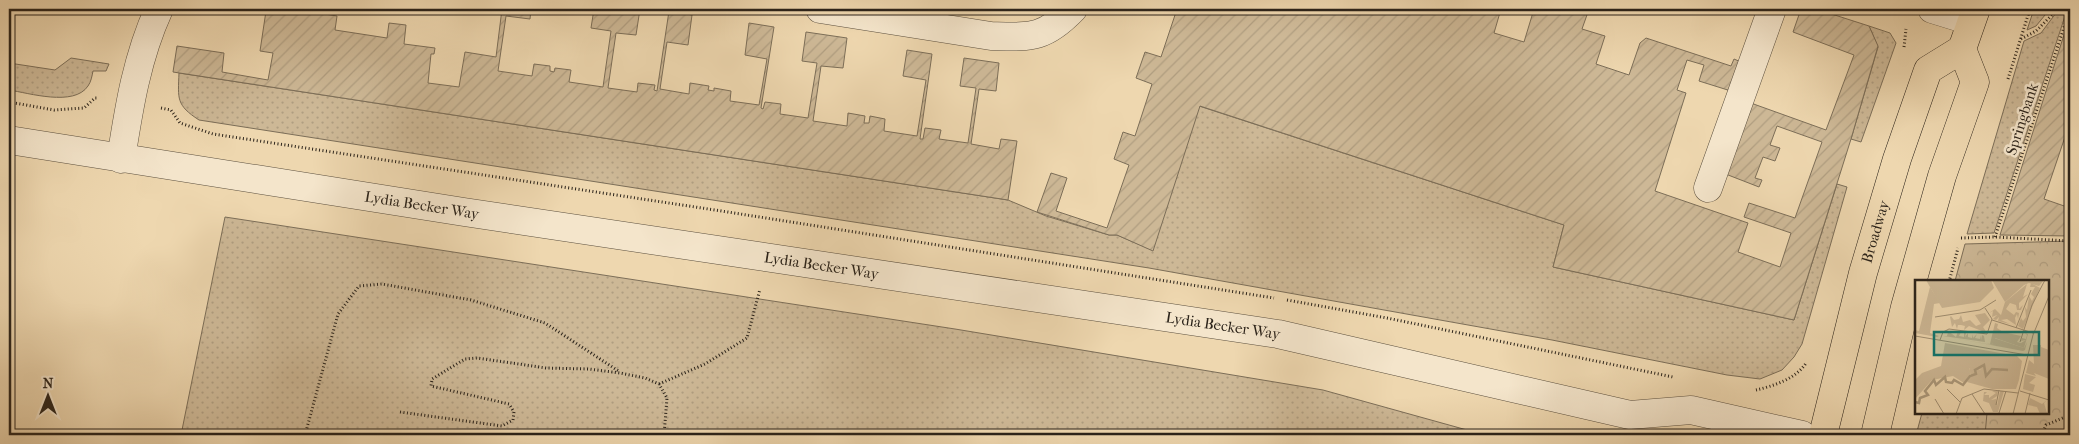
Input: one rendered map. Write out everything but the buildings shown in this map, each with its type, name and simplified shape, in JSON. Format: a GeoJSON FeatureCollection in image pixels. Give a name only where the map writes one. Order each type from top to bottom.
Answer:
{"type":"FeatureCollection","features":[{"type":"Feature","properties":{"kind":"highway"},"geometry":{"type":"LineString","coordinates":[[1875,435],[1905,307],[1939,185],[1975,82],[1962,49],[1974,15]]}},
{"type":"Feature","properties":{"kind":"highway","name":"Broadway"},"geometry":{"type":"LineString","coordinates":[[1823,435],[1863,272],[1897,160],[1928,70],[1962,49]]}},
{"type":"Feature","properties":{"kind":"street"},"geometry":{"type":"LineString","coordinates":[[121,159],[134,81],[150,26],[159,9]]}},
{"type":"Feature","properties":{"kind":"street"},"geometry":{"type":"LineString","coordinates":[[820,9],[991,36],[1030,36],[1055,27],[1073,9]]}},
{"type":"Feature","properties":{"kind":"street"},"geometry":{"type":"LineString","coordinates":[[1708,188],[1772,9]]}},
{"type":"Feature","properties":{"kind":"street"},"geometry":{"type":"LineString","coordinates":[[1932,9],[1974,15]]}},
{"type":"Feature","properties":{"kind":"street","name":"Lydia Becker Way"},"geometry":{"type":"LineString","coordinates":[[9,140],[121,159],[1278,334],[1630,414],[1691,410],[1802,435]]}},
{"type":"Feature","properties":{"kind":"street"},"geometry":{"type":"LineString","coordinates":[[1630,414],[1647,435]]}},
{"type":"Feature","properties":{"kind":"path"},"geometry":{"type":"LineString","coordinates":[[2020,39],[2036,31],[2058,9]]}},
{"type":"Feature","properties":{"kind":"path","name":"Springbank"},"geometry":{"type":"LineString","coordinates":[[1995,237],[2070,9]]}},
{"type":"Feature","properties":{"kind":"path"},"geometry":{"type":"LineString","coordinates":[[9,102],[54,110],[84,108],[95,98]]}},
{"type":"Feature","properties":{"kind":"path"},"geometry":{"type":"LineString","coordinates":[[170,110],[180,123],[212,134],[1204,286],[1387,318],[1680,378]]}},
{"type":"Feature","properties":{"kind":"path"},"geometry":{"type":"LineString","coordinates":[[1961,238],[1995,237],[2070,241]]}},
{"type":"Feature","properties":{"kind":"path"},"geometry":{"type":"LineString","coordinates":[[305,435],[338,314],[360,286],[382,284],[471,300],[544,323],[620,372]]}},
{"type":"Feature","properties":{"kind":"path"},"geometry":{"type":"LineString","coordinates":[[660,384],[705,364],[746,338],[760,289]]}},
{"type":"Feature","properties":{"kind":"path"},"geometry":{"type":"LineString","coordinates":[[1753,390],[1776,386],[1803,368],[1810,356]]}},
{"type":"Feature","properties":{"kind":"path"},"geometry":{"type":"LineString","coordinates":[[400,412],[502,426],[513,420],[514,412],[509,404],[431,386],[432,379],[465,359],[476,358],[546,368],[620,372],[660,384],[667,398],[664,435]]}},
{"type":"Feature","properties":{"kind":"path"},"geometry":{"type":"LineString","coordinates":[[2042,435],[2046,425],[2070,414]]}},
{"type":"Feature","properties":{"kind":"green space"},"geometry":{"type":"Polygon","coordinates":[[[280,9],[319,9],[319,13],[337,16],[335,30],[387,38],[389,23],[406,25],[404,44],[435,48],[434,54],[431,54],[428,83],[459,87],[465,52],[496,57],[502,9],[531,9],[530,19],[506,16],[498,71],[532,76],[534,64],[550,66],[550,71],[554,72],[555,68],[571,70],[569,82],[603,87],[611,31],[591,28],[594,9],[640,9],[636,35],[616,33],[608,88],[637,92],[638,83],[655,85],[654,90],[657,91],[669,11],[692,15],[688,45],[667,42],[660,89],[689,94],[690,83],[709,86],[708,90],[714,91],[714,88],[731,91],[730,101],[759,105],[767,59],[745,55],[749,23],[774,27],[761,108],[763,109],[765,102],[781,104],[780,114],[808,118],[817,63],[802,61],[806,32],[847,38],[843,68],[821,66],[813,121],[847,126],[848,113],[865,116],[864,123],[869,123],[870,116],[885,119],[884,131],[917,136],[926,80],[903,76],[907,50],[932,54],[920,139],[923,139],[925,128],[941,130],[939,139],[968,143],[976,88],[960,86],[964,58],[999,63],[996,91],[979,89],[971,144],[999,149],[1001,139],[1017,141],[1008,200],[173,72],[177,46],[224,53],[222,72],[268,80],[273,53],[260,51],[266,11],[279,13],[280,9]]]}},
{"type":"Feature","properties":{"kind":"green space"},"geometry":{"type":"Polygon","coordinates":[[[1177,9],[1501,9],[1494,33],[1524,42],[1534,9],[1577,9],[1588,12],[1582,29],[1605,36],[1596,64],[1629,75],[1640,43],[1646,38],[1731,66],[1734,59],[1741,62],[1731,91],[1699,81],[1704,65],[1687,60],[1677,90],[1686,93],[1655,191],[1748,223],[1738,252],[1780,267],[1791,233],[1744,217],[1749,203],[1795,218],[1822,142],[1777,126],[1770,145],[1780,148],[1775,161],[1763,157],[1755,178],[1762,180],[1759,187],[1723,173],[1748,102],[1826,130],[1854,55],[1793,32],[1801,9],[1816,9],[1869,26],[1878,46],[1794,320],[1553,267],[1564,225],[1200,106],[1153,251],[1117,235],[1109,235],[1037,212],[1051,173],[1067,178],[1056,211],[1107,228],[1129,165],[1114,159],[1123,132],[1135,136],[1152,84],[1136,78],[1145,52],[1161,57],[1177,9]]]}},
{"type":"Feature","properties":{"kind":"green space"},"geometry":{"type":"Polygon","coordinates":[[[2034,9],[2050,9],[2036,26],[2027,30],[2034,9]]]}},
{"type":"Feature","properties":{"kind":"green space"},"geometry":{"type":"Polygon","coordinates":[[[2067,10],[1994,233],[1967,234],[2024,41],[2041,33],[2056,13],[2067,10]]]}},
{"type":"Feature","properties":{"kind":"green space"},"geometry":{"type":"Polygon","coordinates":[[[2070,16],[2070,122],[2044,199],[2070,208],[2070,236],[2000,235],[2070,16]]]}},
{"type":"Feature","properties":{"kind":"green space"},"geometry":{"type":"Polygon","coordinates":[[[1869,26],[1890,33],[1896,43],[1861,142],[1851,139],[1878,47],[1869,26]]]}},
{"type":"Feature","properties":{"kind":"green space"},"geometry":{"type":"Polygon","coordinates":[[[71,58],[109,64],[106,71],[93,71],[88,86],[73,96],[39,96],[9,90],[9,63],[55,70],[71,58]]]}},
{"type":"Feature","properties":{"kind":"green space"},"geometry":{"type":"Polygon","coordinates":[[[179,73],[1008,200],[1046,216],[1109,235],[1117,235],[1152,250],[1199,106],[1564,225],[1553,267],[1794,320],[1837,184],[1847,187],[1802,344],[1794,357],[1782,370],[1760,379],[1727,375],[1552,340],[1149,268],[199,120],[186,110],[180,101],[178,89],[179,73]]]}},
{"type":"Feature","properties":{"kind":"green space"},"geometry":{"type":"Polygon","coordinates":[[[225,217],[955,329],[1323,390],[1485,435],[181,435],[225,217]]]}},
{"type":"Feature","properties":{"kind":"green space"},"geometry":{"type":"Polygon","coordinates":[[[2070,241],[2070,435],[1985,435],[1987,414],[2049,414],[2049,280],[1955,280],[1965,244],[2070,241]]]}},
{"type":"Feature","properties":{"kind":"green space"},"geometry":{"type":"Polygon","coordinates":[[[2070,387],[2035,435],[1916,435],[1922,414],[2049,414],[2070,387]]]}}]}
